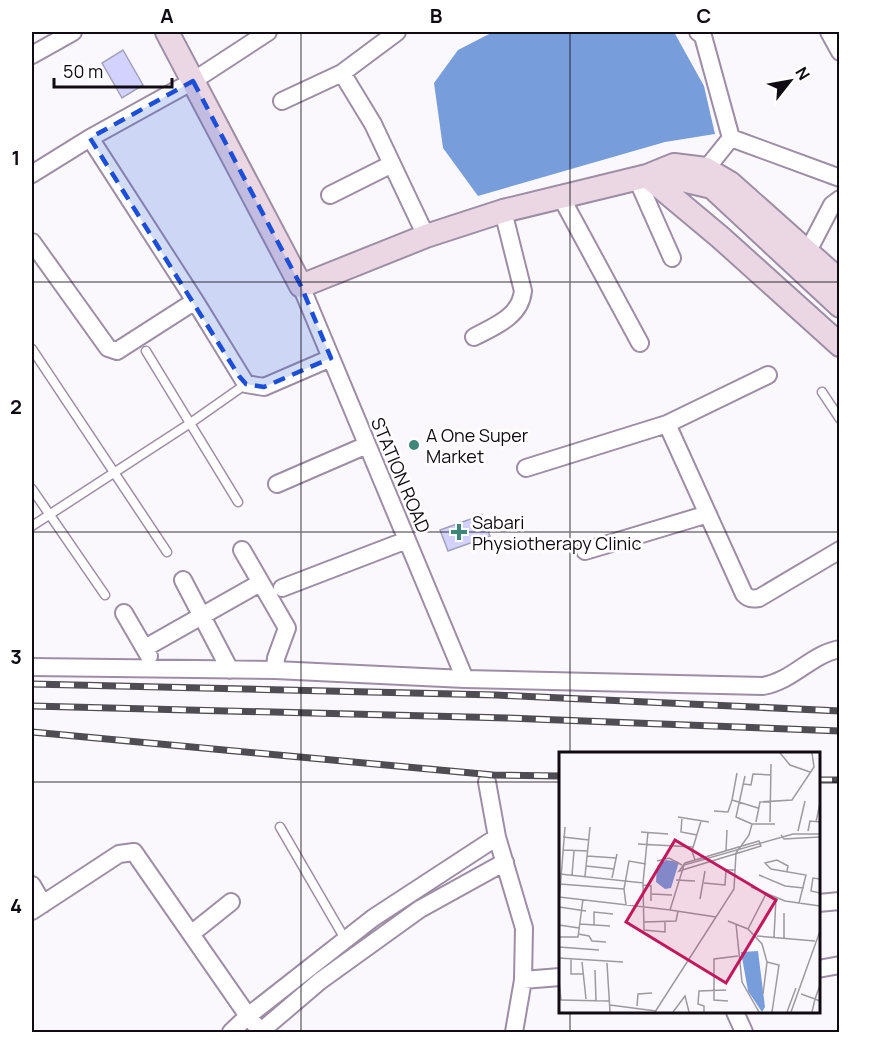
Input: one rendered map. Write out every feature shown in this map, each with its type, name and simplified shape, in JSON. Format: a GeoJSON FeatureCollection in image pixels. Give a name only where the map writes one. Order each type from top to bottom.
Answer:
{"type":"FeatureCollection","features":[{"type":"Feature","properties":{"kind":"street"},"geometry":{"type":"LineString","coordinates":[[32,55],[73,32]]}},
{"type":"Feature","properties":{"kind":"street"},"geometry":{"type":"LineString","coordinates":[[167,32],[301,286],[426,236],[502,211],[642,177],[674,165],[706,169],[730,183],[840,281]]}},
{"type":"Feature","properties":{"kind":"street"},"geometry":{"type":"LineString","coordinates":[[32,174],[90,138],[193,81],[268,32]]}},
{"type":"Feature","properties":{"kind":"street"},"geometry":{"type":"LineString","coordinates":[[282,101],[342,73],[397,32]]}},
{"type":"Feature","properties":{"kind":"street"},"geometry":{"type":"LineString","coordinates":[[698,32],[703,36],[731,138]]}},
{"type":"Feature","properties":{"kind":"street"},"geometry":{"type":"LineString","coordinates":[[829,32],[840,52]]}},
{"type":"Feature","properties":{"kind":"street"},"geometry":{"type":"LineString","coordinates":[[342,73],[373,124],[426,236]]}},
{"type":"Feature","properties":{"kind":"street"},"geometry":{"type":"LineString","coordinates":[[90,138],[246,384],[264,387],[331,358]]}},
{"type":"Feature","properties":{"kind":"street"},"geometry":{"type":"LineString","coordinates":[[706,169],[731,138]]}},
{"type":"Feature","properties":{"kind":"street"},"geometry":{"type":"LineString","coordinates":[[731,138],[840,178]]}},
{"type":"Feature","properties":{"kind":"street"},"geometry":{"type":"LineString","coordinates":[[330,195],[392,164]]}},
{"type":"Feature","properties":{"kind":"street"},"geometry":{"type":"LineString","coordinates":[[642,177],[674,178],[712,187],[840,306]]}},
{"type":"Feature","properties":{"kind":"street"},"geometry":{"type":"LineString","coordinates":[[642,177],[672,258]]}},
{"type":"Feature","properties":{"kind":"street"},"geometry":{"type":"LineString","coordinates":[[642,177],[720,237],[840,345]]}},
{"type":"Feature","properties":{"kind":"street"},"geometry":{"type":"LineString","coordinates":[[674,178],[840,328]]}},
{"type":"Feature","properties":{"kind":"street"},"geometry":{"type":"LineString","coordinates":[[561,197],[640,343]]}},
{"type":"Feature","properties":{"kind":"street"},"geometry":{"type":"LineString","coordinates":[[808,251],[832,205],[840,199]]}},
{"type":"Feature","properties":{"kind":"street"},"geometry":{"type":"LineString","coordinates":[[474,337],[516,312],[522,302],[523,291],[502,211]]}},
{"type":"Feature","properties":{"kind":"street"},"geometry":{"type":"LineString","coordinates":[[32,242],[108,348],[117,351],[195,301]]}},
{"type":"Feature","properties":{"kind":"street","name":"STATION ROAD"},"geometry":{"type":"LineString","coordinates":[[301,286],[465,679]]}},
{"type":"Feature","properties":{"kind":"street"},"geometry":{"type":"LineString","coordinates":[[526,468],[667,424],[768,375]]}},
{"type":"Feature","properties":{"kind":"street"},"geometry":{"type":"LineString","coordinates":[[667,424],[744,594],[752,599],[759,598],[840,550]]}},
{"type":"Feature","properties":{"kind":"street"},"geometry":{"type":"LineString","coordinates":[[278,484],[367,445]]}},
{"type":"Feature","properties":{"kind":"street"},"geometry":{"type":"LineString","coordinates":[[585,550],[708,514]]}},
{"type":"Feature","properties":{"kind":"street"},"geometry":{"type":"LineString","coordinates":[[282,588],[407,540]]}},
{"type":"Feature","properties":{"kind":"street"},"geometry":{"type":"LineString","coordinates":[[242,550],[287,628],[276,658],[275,670]]}},
{"type":"Feature","properties":{"kind":"street"},"geometry":{"type":"LineString","coordinates":[[183,580],[230,670]]}},
{"type":"Feature","properties":{"kind":"street"},"geometry":{"type":"LineString","coordinates":[[145,648],[260,583]]}},
{"type":"Feature","properties":{"kind":"street"},"geometry":{"type":"LineString","coordinates":[[124,613],[155,669]]}},
{"type":"Feature","properties":{"kind":"street"},"geometry":{"type":"LineString","coordinates":[[32,667],[275,670],[465,679],[763,686],[786,679],[821,656],[840,649]]}},
{"type":"Feature","properties":{"kind":"street"},"geometry":{"type":"LineString","coordinates":[[486,782],[497,837],[524,928],[523,980],[514,1032]]}},
{"type":"Feature","properties":{"kind":"street"},"geometry":{"type":"LineString","coordinates":[[231,1032],[345,939],[433,877],[497,837]]}},
{"type":"Feature","properties":{"kind":"street"},"geometry":{"type":"LineString","coordinates":[[32,885],[37,907],[119,854],[134,852],[260,1032],[320,981],[420,909],[505,862]]}},
{"type":"Feature","properties":{"kind":"street"},"geometry":{"type":"LineString","coordinates":[[820,903],[840,901]]}},
{"type":"Feature","properties":{"kind":"street"},"geometry":{"type":"LineString","coordinates":[[191,933],[231,902]]}},
{"type":"Feature","properties":{"kind":"street"},"geometry":{"type":"LineString","coordinates":[[820,969],[840,965]]}},
{"type":"Feature","properties":{"kind":"street"},"geometry":{"type":"LineString","coordinates":[[523,980],[559,977]]}},
{"type":"Feature","properties":{"kind":"street"},"geometry":{"type":"LineString","coordinates":[[736,1013],[744,1032]]}},
{"type":"Feature","properties":{"kind":"lane"},"geometry":{"type":"LineString","coordinates":[[32,349],[113,475],[166,552]]}},
{"type":"Feature","properties":{"kind":"lane"},"geometry":{"type":"LineString","coordinates":[[146,351],[238,502]]}},
{"type":"Feature","properties":{"kind":"lane"},"geometry":{"type":"LineString","coordinates":[[32,526],[113,475],[246,384]]}},
{"type":"Feature","properties":{"kind":"lane"},"geometry":{"type":"LineString","coordinates":[[822,392],[840,418]]}},
{"type":"Feature","properties":{"kind":"lane"},"geometry":{"type":"LineString","coordinates":[[32,489],[105,596]]}},
{"type":"Feature","properties":{"kind":"lane"},"geometry":{"type":"LineString","coordinates":[[280,827],[345,939]]}},
{"type":"Feature","properties":{"kind":"highlighted area"},"geometry":{"type":"Polygon","coordinates":[[[193,81],[301,286],[331,358],[264,387],[246,384],[239,376],[90,138],[193,81]]]}},
{"type":"Feature","properties":{"kind":"water"},"geometry":{"type":"Polygon","coordinates":[[[493,32],[674,32],[704,86],[715,134],[665,142],[478,196],[443,148],[434,83],[458,50],[493,32]]]}},
{"type":"Feature","properties":{"kind":"building"},"geometry":{"type":"Polygon","coordinates":[[[123,50],[143,85],[122,98],[102,63],[123,50]]]}},
{"type":"Feature","properties":{"kind":"building"},"geometry":{"type":"Polygon","coordinates":[[[482,515],[490,536],[448,551],[440,530],[482,515]]]}},
{"type":"Feature","properties":{"kind":"railway"},"geometry":{"type":"LineString","coordinates":[[32,684],[496,695],[840,711]]}},
{"type":"Feature","properties":{"kind":"railway"},"geometry":{"type":"LineString","coordinates":[[32,706],[507,718],[840,731]]}},
{"type":"Feature","properties":{"kind":"railway"},"geometry":{"type":"LineString","coordinates":[[32,732],[493,775],[559,776]]}},
{"type":"Feature","properties":{"kind":"railway"},"geometry":{"type":"LineString","coordinates":[[820,780],[840,780]]}},
{"type":"Feature","properties":{"kind":"place","name":"A One Super Market"},"geometry":{"type":"Point","coordinates":[414,445]}},
{"type":"Feature","properties":{"kind":"place","name":"Sabari Physiotherapy Clinic"},"geometry":{"type":"Point","coordinates":[459,532]}}]}
